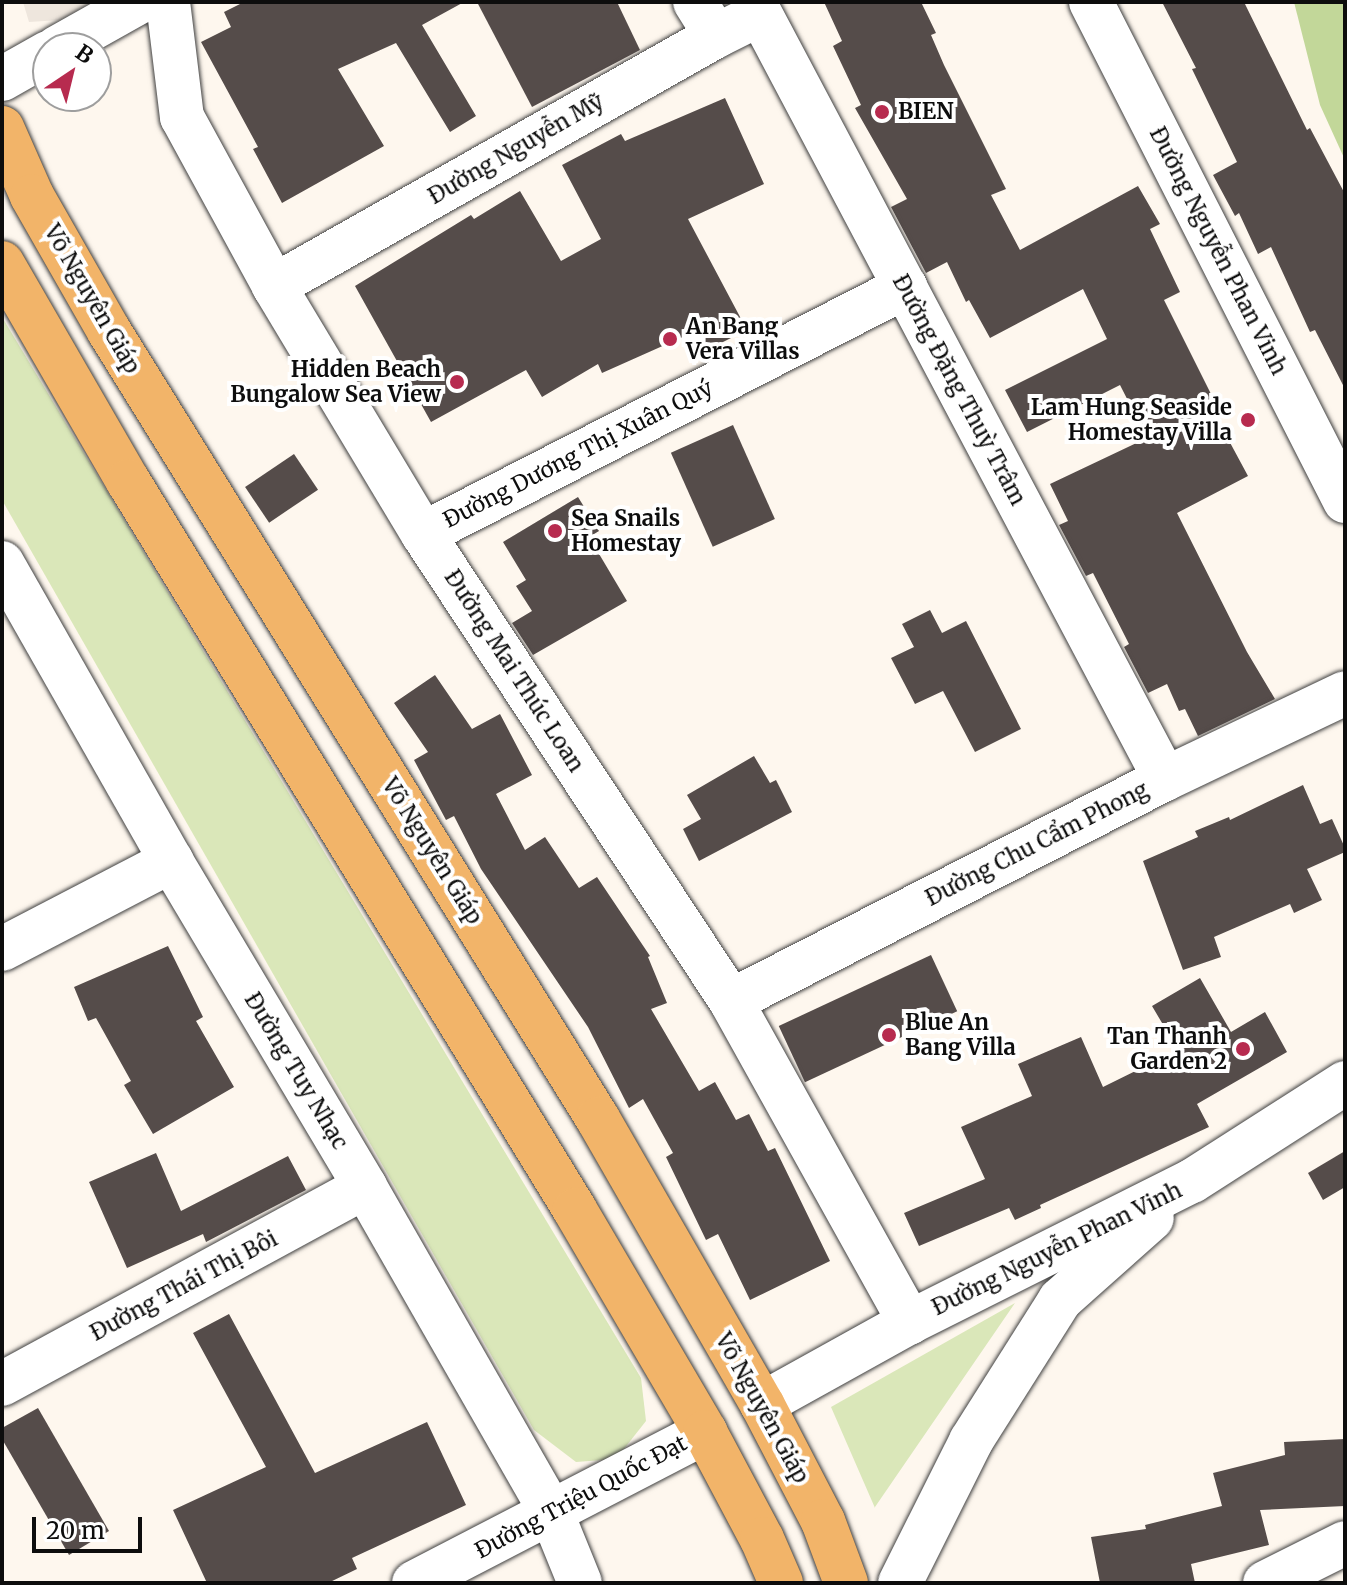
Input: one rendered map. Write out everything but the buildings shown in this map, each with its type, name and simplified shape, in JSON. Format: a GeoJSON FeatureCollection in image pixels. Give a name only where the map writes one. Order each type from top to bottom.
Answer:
{"type":"FeatureCollection","features":[{"type":"Feature","properties":{"kind":"main road","name":"Võ Nguyên Giáp"},"geometry":{"type":"LineString","coordinates":[[2,128],[32,196],[109,331],[589,1106],[762,1404],[823,1521],[846,1583]]}},
{"type":"Feature","properties":{"kind":"main road"},"geometry":{"type":"LineString","coordinates":[[2,263],[71,386],[575,1210],[705,1432],[762,1539],[781,1583]]}},
{"type":"Feature","properties":{"kind":"main road"},"geometry":{"type":"LineString","coordinates":[[705,1432],[762,1404]]}},
{"type":"Feature","properties":{"kind":"street"},"geometry":{"type":"LineString","coordinates":[[86,32],[139,2]]}},
{"type":"Feature","properties":{"kind":"street","name":"Đường Mai Thúc Loan"},"geometry":{"type":"LineString","coordinates":[[168,2],[182,117],[274,286],[423,534],[731,1001],[910,1322]]}},
{"type":"Feature","properties":{"kind":"street","name":"Đường Nguyễn Phan Vinh"},"geometry":{"type":"LineString","coordinates":[[1091,2],[1345,501]]}},
{"type":"Feature","properties":{"kind":"street","name":"Đường Nguyễn Mỹ"},"geometry":{"type":"LineString","coordinates":[[274,286],[706,19],[757,8]]}},
{"type":"Feature","properties":{"kind":"street","name":"Đường Đặng Thuỳ Trâm"},"geometry":{"type":"LineString","coordinates":[[757,8],[1165,779]]}},
{"type":"Feature","properties":{"kind":"street"},"geometry":{"type":"LineString","coordinates":[[2,79],[32,62]]}},
{"type":"Feature","properties":{"kind":"street","name":"Đường Dương Thị Xuân Quý"},"geometry":{"type":"LineString","coordinates":[[423,534],[905,287]]}},
{"type":"Feature","properties":{"kind":"street","name":"Đường Tuy Nhạc"},"geometry":{"type":"LineString","coordinates":[[2,563],[171,861],[365,1187],[552,1514],[580,1583]]}},
{"type":"Feature","properties":{"kind":"street","name":"Đường Chu Cẩm Phong"},"geometry":{"type":"LineString","coordinates":[[731,1001],[1165,779],[1345,693]]}},
{"type":"Feature","properties":{"kind":"street"},"geometry":{"type":"LineString","coordinates":[[2,949],[171,861]]}},
{"type":"Feature","properties":{"kind":"street","name":"Đường Nguyễn Phan Vinh"},"geometry":{"type":"LineString","coordinates":[[762,1404],[910,1322],[1192,1181],[1345,1083]]}},
{"type":"Feature","properties":{"kind":"street"},"geometry":{"type":"LineString","coordinates":[[900,1583],[971,1441],[1060,1300],[1192,1181]]}},
{"type":"Feature","properties":{"kind":"street","name":"Đường Thái Thị Bôi"},"geometry":{"type":"LineString","coordinates":[[2,1384],[365,1187]]}},
{"type":"Feature","properties":{"kind":"street","name":"Đường Triệu Quốc Đạt"},"geometry":{"type":"LineString","coordinates":[[414,1583],[705,1432]]}},
{"type":"Feature","properties":{"kind":"street"},"geometry":{"type":"LineString","coordinates":[[1265,1583],[1345,1543]]}},
{"type":"Feature","properties":{"kind":"green space"},"geometry":{"type":"Polygon","coordinates":[[[1294,2],[1345,2],[1345,160],[1320,105],[1294,2]]]}},
{"type":"Feature","properties":{"kind":"green space"},"geometry":{"type":"Polygon","coordinates":[[[2,317],[641,1378],[646,1421],[616,1459],[576,1462],[534,1430],[2,500],[2,317]]]}},
{"type":"Feature","properties":{"kind":"green space"},"geometry":{"type":"Polygon","coordinates":[[[1015,1303],[875,1507],[875,1508],[831,1407],[1015,1303]]]}},
{"type":"Feature","properties":{"kind":"shaded area"},"geometry":{"type":"Polygon","coordinates":[[[23,2],[93,2],[60,20],[29,22],[23,2]]]}},
{"type":"Feature","properties":{"kind":"place","name":"BIEN"},"geometry":{"type":"Point","coordinates":[882,112]}},
{"type":"Feature","properties":{"kind":"place","name":"An Bang Vera Villas"},"geometry":{"type":"Point","coordinates":[670,339]}},
{"type":"Feature","properties":{"kind":"place","name":"Hidden Beach Bungalow Sea View"},"geometry":{"type":"Point","coordinates":[457,382]}},
{"type":"Feature","properties":{"kind":"place","name":"Lam Hung Seaside Homestay Villa"},"geometry":{"type":"Point","coordinates":[1248,420]}},
{"type":"Feature","properties":{"kind":"place","name":"Sea Snails Homestay"},"geometry":{"type":"Point","coordinates":[555,531]}},
{"type":"Feature","properties":{"kind":"place","name":"Blue An Bang Villa"},"geometry":{"type":"Point","coordinates":[889,1035]}},
{"type":"Feature","properties":{"kind":"place","name":"Tan Thanh Garden 2"},"geometry":{"type":"Point","coordinates":[1243,1049]}}]}
